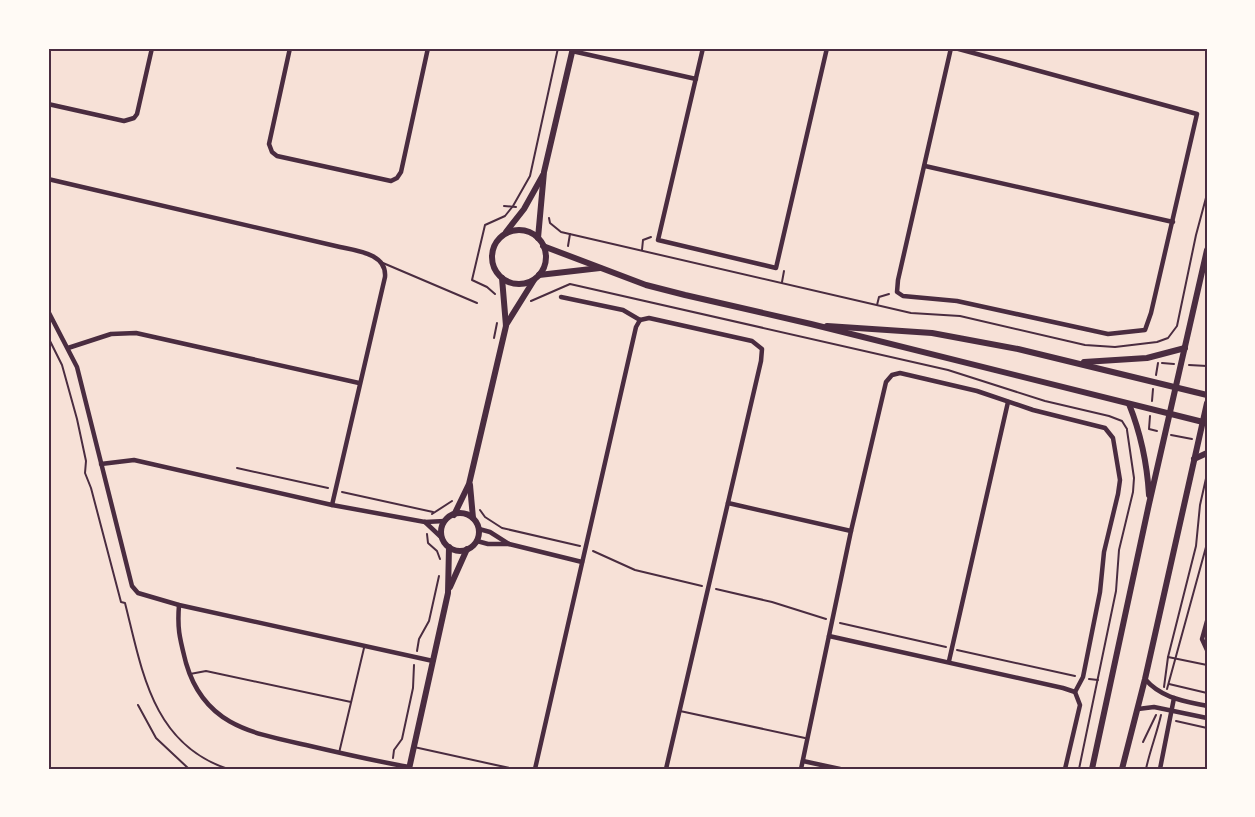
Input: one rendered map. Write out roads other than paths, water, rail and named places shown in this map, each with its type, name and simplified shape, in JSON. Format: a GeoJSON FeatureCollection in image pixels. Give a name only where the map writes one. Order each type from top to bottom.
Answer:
{"type":"FeatureCollection","features":[{"type":"Feature","properties":{"kind":"street"},"geometry":{"type":"LineString","coordinates":[[48,104],[124,121],[134,118],[137,114],[152,48]]}},
{"type":"Feature","properties":{"kind":"street"},"geometry":{"type":"LineString","coordinates":[[290,48],[269,144],[272,152],[277,156],[391,181],[401,172],[429,48]]}},
{"type":"Feature","properties":{"kind":"street"},"geometry":{"type":"LineString","coordinates":[[702,48],[658,240],[776,268],[827,48]]}},
{"type":"Feature","properties":{"kind":"street"},"geometry":{"type":"LineString","coordinates":[[953,48],[1197,114],[1151,313],[1144,330],[1108,334],[957,301],[903,296],[897,292],[953,48]]}},
{"type":"Feature","properties":{"kind":"street"},"geometry":{"type":"LineString","coordinates":[[538,238],[544,172],[572,49],[696,79]]}},
{"type":"Feature","properties":{"kind":"street"},"geometry":{"type":"LineString","coordinates":[[925,166],[1173,222]]}},
{"type":"Feature","properties":{"kind":"street"},"geometry":{"type":"LineString","coordinates":[[454,515],[470,484],[506,326],[502,278],[493,264],[494,248],[524,209],[544,172]]}},
{"type":"Feature","properties":{"kind":"street"},"geometry":{"type":"LineString","coordinates":[[48,179],[340,247],[383,262],[386,268],[385,277],[332,505]]}},
{"type":"Feature","properties":{"kind":"street"},"geometry":{"type":"LineString","coordinates":[[504,235],[521,231],[530,233],[538,238],[546,255],[545,264],[506,326]]}},
{"type":"Feature","properties":{"kind":"street"},"geometry":{"type":"LineString","coordinates":[[543,246],[646,285],[686,296],[811,324],[1205,423]]}},
{"type":"Feature","properties":{"kind":"street"},"geometry":{"type":"LineString","coordinates":[[1092,769],[1207,250]]}},
{"type":"Feature","properties":{"kind":"street"},"geometry":{"type":"LineString","coordinates":[[502,278],[518,284],[527,283],[537,277],[604,268]]}},
{"type":"Feature","properties":{"kind":"street"},"geometry":{"type":"LineString","coordinates":[[561,297],[623,310],[640,320],[649,318],[752,341],[762,349],[666,769]]}},
{"type":"Feature","properties":{"kind":"street"},"geometry":{"type":"LineString","coordinates":[[48,311],[77,367],[132,586],[138,593],[179,605],[433,661]]}},
{"type":"Feature","properties":{"kind":"street"},"geometry":{"type":"LineString","coordinates":[[535,769],[636,327],[640,320]]}},
{"type":"Feature","properties":{"kind":"street"},"geometry":{"type":"LineString","coordinates":[[811,324],[932,333],[1018,349],[1207,395]]}},
{"type":"Feature","properties":{"kind":"street"},"geometry":{"type":"LineString","coordinates":[[68,348],[111,334],[136,333],[359,383]]}},
{"type":"Feature","properties":{"kind":"street"},"geometry":{"type":"LineString","coordinates":[[1074,363],[1147,358],[1185,348]]}},
{"type":"Feature","properties":{"kind":"street"},"geometry":{"type":"LineString","coordinates":[[801,769],[851,531],[886,382],[892,375],[900,373],[977,392],[1105,428],[1113,438],[1120,480],[1104,552],[1100,592],[1083,677],[1075,692]]}},
{"type":"Feature","properties":{"kind":"street"},"geometry":{"type":"LineString","coordinates":[[950,661],[1008,402]]}},
{"type":"Feature","properties":{"kind":"street"},"geometry":{"type":"LineString","coordinates":[[1122,769],[1145,680],[1194,459],[1205,423],[1207,403]]}},
{"type":"Feature","properties":{"kind":"street"},"geometry":{"type":"LineString","coordinates":[[1128,404],[1139,430],[1147,468],[1149,504]]}},
{"type":"Feature","properties":{"kind":"street"},"geometry":{"type":"LineString","coordinates":[[1194,459],[1207,453]]}},
{"type":"Feature","properties":{"kind":"street"},"geometry":{"type":"LineString","coordinates":[[101,464],[134,460],[332,505],[427,522],[445,521]]}},
{"type":"Feature","properties":{"kind":"street"},"geometry":{"type":"LineString","coordinates":[[448,592],[468,549],[477,541],[479,529],[473,518],[470,484]]}},
{"type":"Feature","properties":{"kind":"street"},"geometry":{"type":"LineString","coordinates":[[728,503],[851,531]]}},
{"type":"Feature","properties":{"kind":"street"},"geometry":{"type":"LineString","coordinates":[[442,538],[442,526],[454,515],[461,513],[473,518]]}},
{"type":"Feature","properties":{"kind":"street"},"geometry":{"type":"LineString","coordinates":[[427,522],[449,547],[461,551],[468,549]]}},
{"type":"Feature","properties":{"kind":"street"},"geometry":{"type":"LineString","coordinates":[[479,529],[490,532],[509,544]]}},
{"type":"Feature","properties":{"kind":"street"},"geometry":{"type":"LineString","coordinates":[[477,541],[488,544],[509,544],[582,562]]}},
{"type":"Feature","properties":{"kind":"street"},"geometry":{"type":"LineString","coordinates":[[179,605],[178,633],[190,674],[206,703],[235,725],[261,735],[409,768],[448,592],[449,547]]}},
{"type":"Feature","properties":{"kind":"street"},"geometry":{"type":"LineString","coordinates":[[1207,621],[1202,639],[1207,650]]}},
{"type":"Feature","properties":{"kind":"street"},"geometry":{"type":"LineString","coordinates":[[829,636],[950,661],[1063,687],[1075,692],[1080,705],[1065,769]]}},
{"type":"Feature","properties":{"kind":"street"},"geometry":{"type":"LineString","coordinates":[[1145,680],[1154,690],[1174,698],[1207,706]]}},
{"type":"Feature","properties":{"kind":"street"},"geometry":{"type":"LineString","coordinates":[[1160,769],[1174,698]]}},
{"type":"Feature","properties":{"kind":"street"},"geometry":{"type":"LineString","coordinates":[[1138,709],[1163,708],[1207,718]]}},
{"type":"Feature","properties":{"kind":"street"},"geometry":{"type":"LineString","coordinates":[[803,761],[840,769]]}},
{"type":"Feature","properties":{"kind":"lane"},"geometry":{"type":"LineString","coordinates":[[383,262],[477,303]]}},
{"type":"Feature","properties":{"kind":"lane"},"geometry":{"type":"LineString","coordinates":[[339,753],[364,645]]}},
{"type":"Feature","properties":{"kind":"lane"},"geometry":{"type":"LineString","coordinates":[[190,674],[206,671],[351,702]]}},
{"type":"Feature","properties":{"kind":"lane"},"geometry":{"type":"LineString","coordinates":[[680,711],[808,738]]}},
{"type":"Feature","properties":{"kind":"lane"},"geometry":{"type":"LineString","coordinates":[[414,747],[514,769]]}}]}
